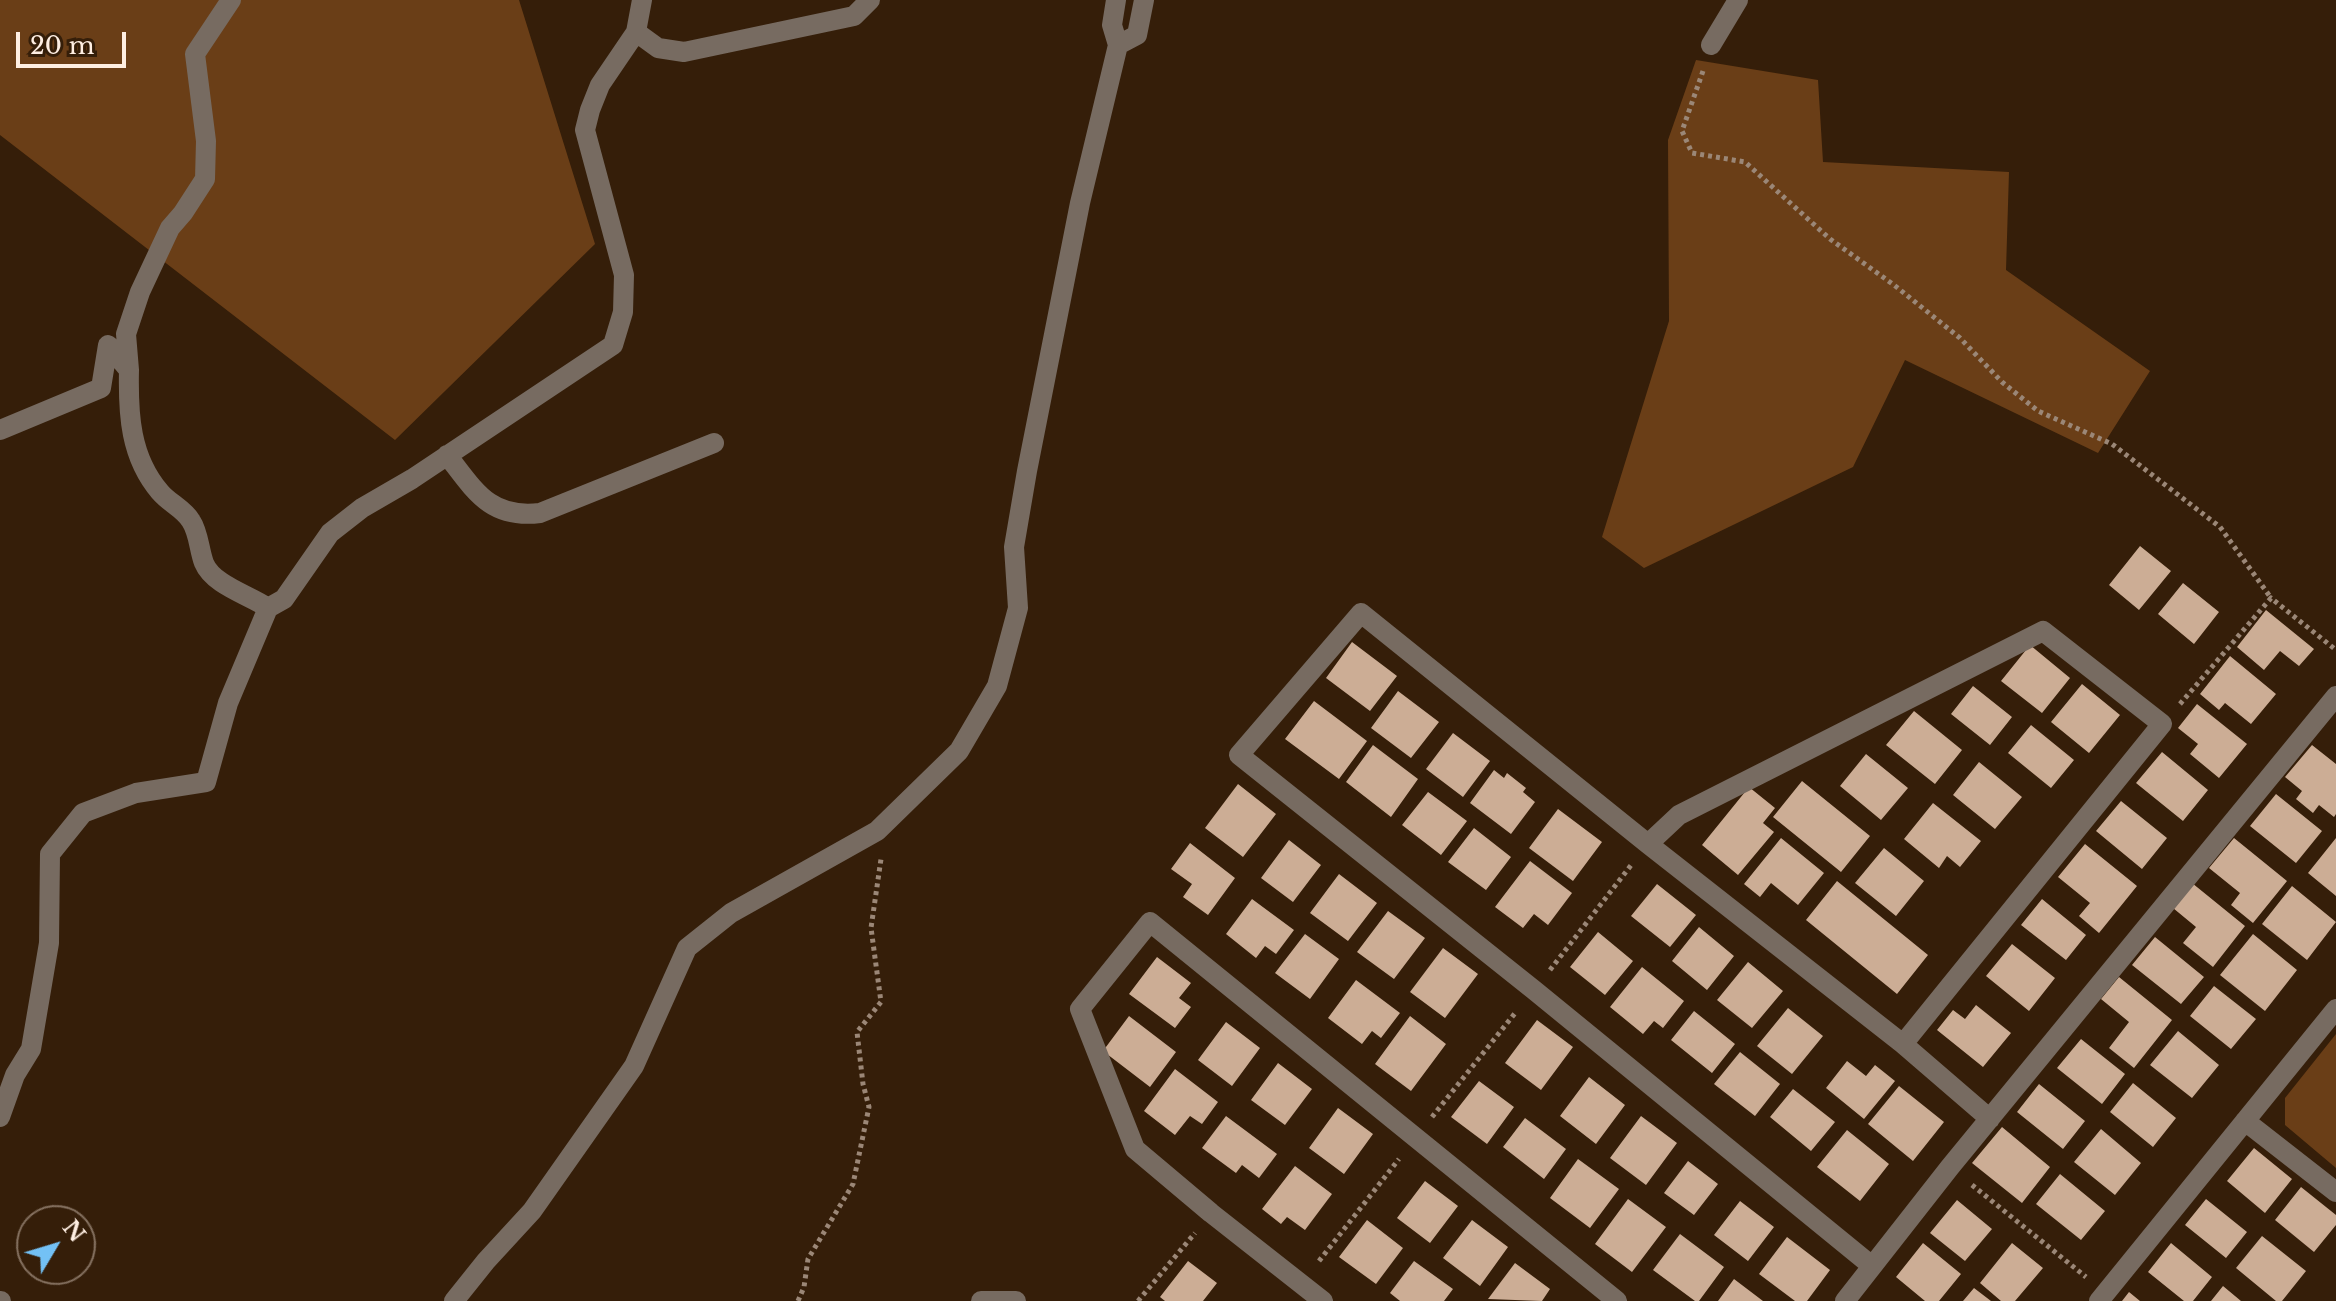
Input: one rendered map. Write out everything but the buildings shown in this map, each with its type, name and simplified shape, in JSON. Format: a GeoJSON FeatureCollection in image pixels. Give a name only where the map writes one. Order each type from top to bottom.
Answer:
{"type":"FeatureCollection","features":[{"type":"Feature","properties":{"kind":"street"},"geometry":{"type":"LineString","coordinates":[[231,0],[195,54],[206,141],[205,179],[170,228],[140,292],[126,334],[128,411],[136,451],[162,495],[192,521],[205,566],[217,579],[268,608]]}},
{"type":"Feature","properties":{"kind":"street"},"geometry":{"type":"LineString","coordinates":[[0,1117],[15,1075],[31,1049],[49,943],[50,854],[83,813],[136,793],[206,782],[228,703],[268,608],[284,599],[330,533],[362,508],[613,345],[623,312],[624,275],[585,130],[600,85],[636,32],[642,0]]}},
{"type":"Feature","properties":{"kind":"street"},"geometry":{"type":"LineString","coordinates":[[636,32],[658,48],[684,52],[854,16],[870,0]]}},
{"type":"Feature","properties":{"kind":"street"},"geometry":{"type":"LineString","coordinates":[[454,1301],[532,1211],[634,1066],[687,948],[731,913],[877,831],[959,751],[997,686],[1018,608],[1014,547],[1027,471],[1080,203],[1118,45],[1112,25],[1116,0]]}},
{"type":"Feature","properties":{"kind":"street"},"geometry":{"type":"LineString","coordinates":[[1118,45],[1137,35],[1144,0]]}},
{"type":"Feature","properties":{"kind":"street"},"geometry":{"type":"LineString","coordinates":[[1711,45],[1738,0]]}},
{"type":"Feature","properties":{"kind":"street"},"geometry":{"type":"LineString","coordinates":[[0,430],[101,388],[108,345],[129,370]]}},
{"type":"Feature","properties":{"kind":"street"},"geometry":{"type":"LineString","coordinates":[[447,455],[477,494],[498,510],[523,515],[540,513],[714,443]]}},
{"type":"Feature","properties":{"kind":"street"},"geometry":{"type":"LineString","coordinates":[[1872,1266],[1534,990],[1239,755],[1361,613],[1903,1044],[1990,1119]]}},
{"type":"Feature","properties":{"kind":"street"},"geometry":{"type":"LineString","coordinates":[[1648,844],[1679,815],[2043,631],[2162,724],[1903,1044]]}},
{"type":"Feature","properties":{"kind":"street"},"geometry":{"type":"LineString","coordinates":[[1845,1301],[1950,1167],[2336,696]]}},
{"type":"Feature","properties":{"kind":"street"},"geometry":{"type":"LineString","coordinates":[[1323,1301],[1135,1149],[1080,1009],[1150,922],[1617,1301]]}},
{"type":"Feature","properties":{"kind":"street"},"geometry":{"type":"LineString","coordinates":[[2102,1297],[2336,1009]]}},
{"type":"Feature","properties":{"kind":"street"},"geometry":{"type":"LineString","coordinates":[[2245,1121],[2336,1192]]}},
{"type":"Feature","properties":{"kind":"street"},"geometry":{"type":"LineString","coordinates":[[981,1301],[1016,1301]]}},
{"type":"Feature","properties":{"kind":"path"},"geometry":{"type":"LineString","coordinates":[[1711,45],[1682,131],[1692,153],[1745,162],[1830,239],[1960,338],[2002,382],[2038,411],[2112,444],[2220,527],[2271,598],[2336,650]]}},
{"type":"Feature","properties":{"kind":"path"},"geometry":{"type":"LineString","coordinates":[[2162,724],[2271,598]]}},
{"type":"Feature","properties":{"kind":"path"},"geometry":{"type":"LineString","coordinates":[[798,1301],[804,1287],[808,1259],[853,1184],[869,1107],[857,1032],[881,1002],[871,928],[882,851],[877,831]]}},
{"type":"Feature","properties":{"kind":"path"},"geometry":{"type":"LineString","coordinates":[[1301,1283],[1648,844]]}},
{"type":"Feature","properties":{"kind":"path"},"geometry":{"type":"LineString","coordinates":[[1950,1167],[2102,1297]]}},
{"type":"Feature","properties":{"kind":"path"},"geometry":{"type":"LineString","coordinates":[[1138,1301],[1211,1213]]}},
{"type":"Feature","properties":{"kind":"shaded area"},"geometry":{"type":"Polygon","coordinates":[[[0,0],[519,0],[595,244],[395,440],[0,135],[0,0]]]}},
{"type":"Feature","properties":{"kind":"shaded area"},"geometry":{"type":"Polygon","coordinates":[[[1696,60],[1818,80],[1823,162],[2009,172],[2006,270],[2150,371],[2098,453],[1905,360],[1853,467],[1644,568],[1602,537],[1669,321],[1668,140],[1696,60]]]}},
{"type":"Feature","properties":{"kind":"shaded area"},"geometry":{"type":"Polygon","coordinates":[[[2336,1034],[2336,1168],[2285,1125],[2285,1098],[2336,1034]]]}}]}
